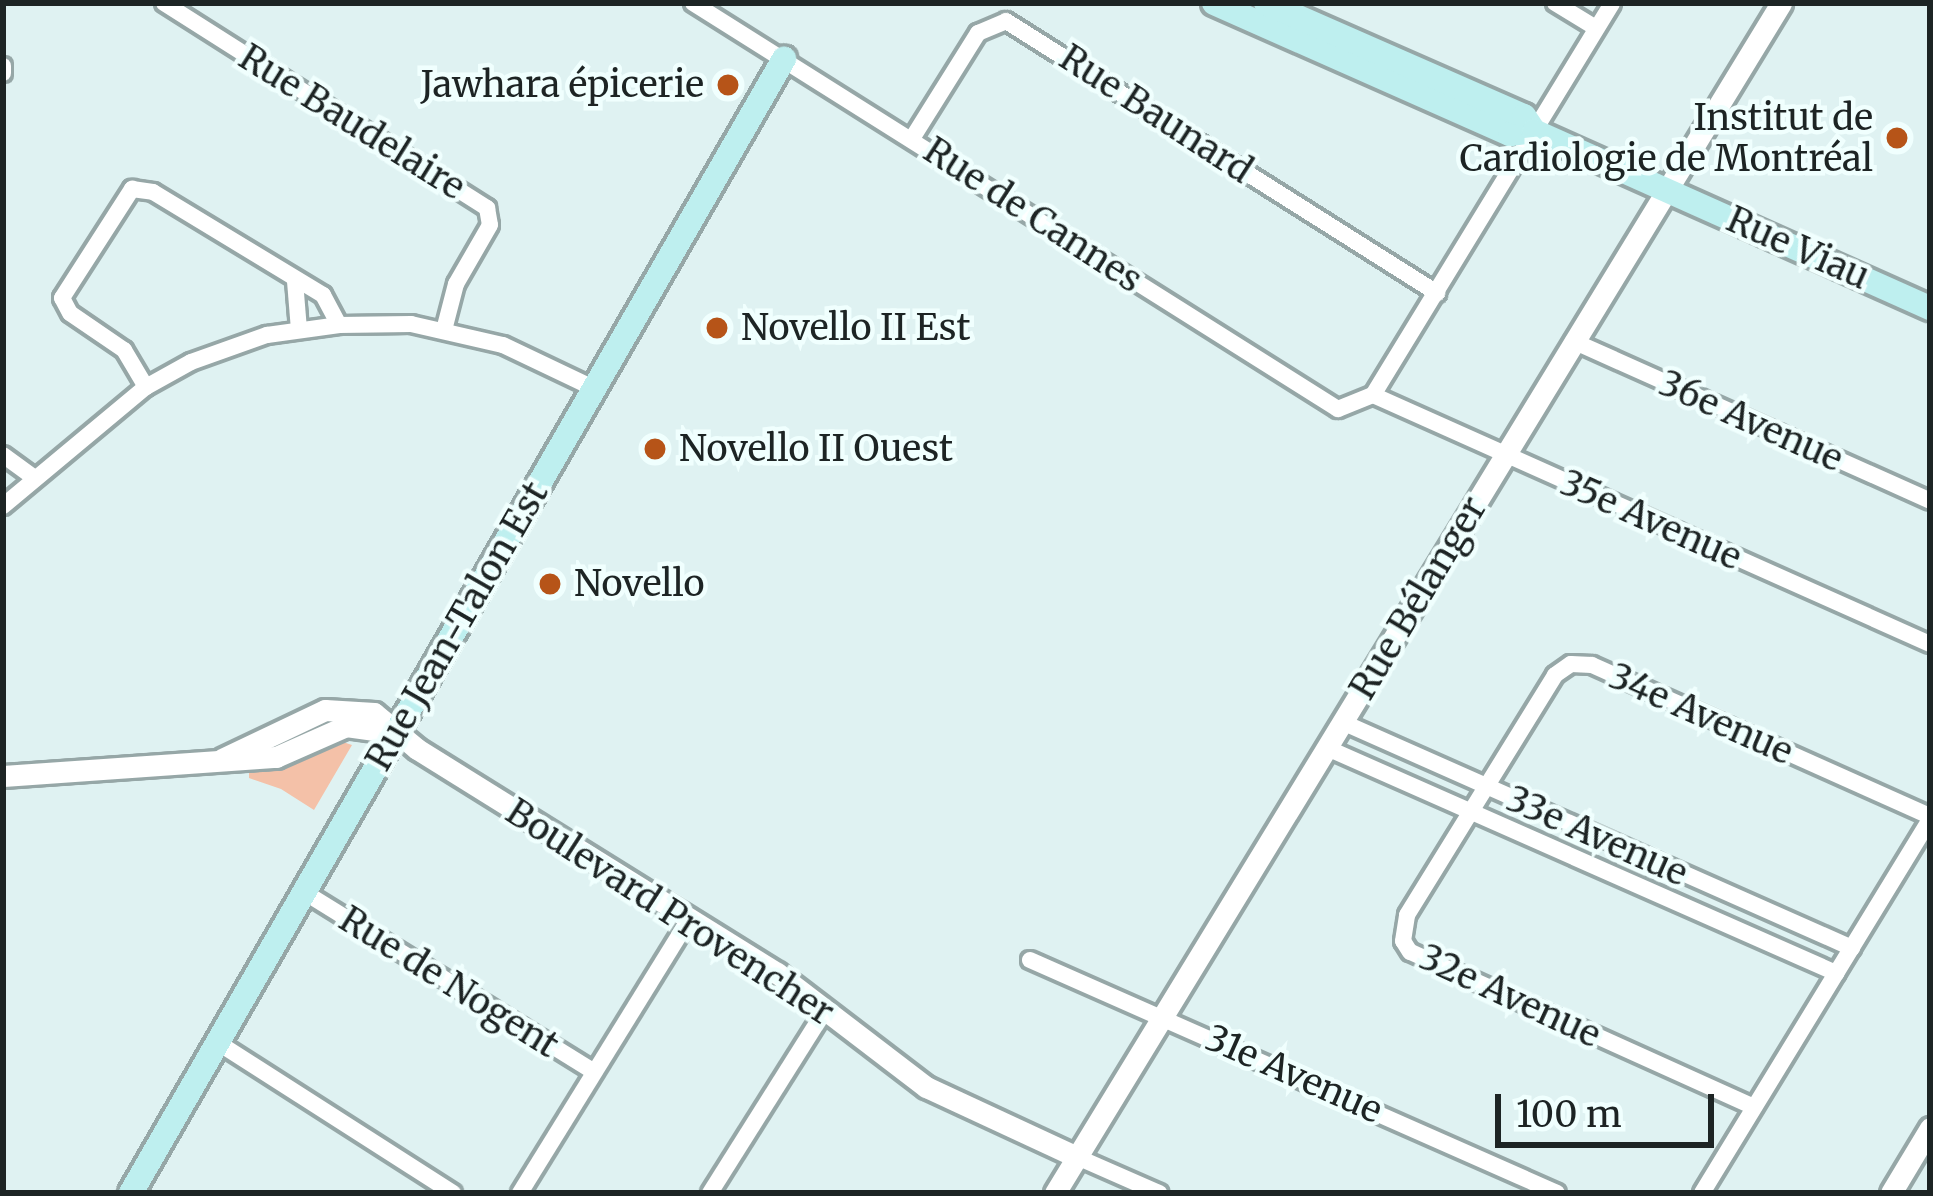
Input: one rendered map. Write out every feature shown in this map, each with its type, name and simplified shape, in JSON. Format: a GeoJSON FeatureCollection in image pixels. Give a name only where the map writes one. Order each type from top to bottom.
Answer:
{"type":"FeatureCollection","features":[{"type":"Feature","properties":{"kind":"main road"},"geometry":{"type":"LineString","coordinates":[[1214,3],[1510,134],[1534,131],[1523,116],[1266,3]]}},
{"type":"Feature","properties":{"kind":"main road","name":"Rue Jean-Talon Est"},"geometry":{"type":"LineString","coordinates":[[131,1193],[784,59]]}},
{"type":"Feature","properties":{"kind":"main road","name":"Rue Viau"},"geometry":{"type":"LineString","coordinates":[[1534,131],[1930,308]]}},
{"type":"Feature","properties":{"kind":"street","name":"Rue Baudelaire"},"geometry":{"type":"LineString","coordinates":[[164,3],[487,208],[490,225],[456,284],[443,330]]}},
{"type":"Feature","properties":{"kind":"street","name":"Rue de Cannes"},"geometry":{"type":"LineString","coordinates":[[693,3],[913,137],[1326,404],[1345,409],[1373,394]]}},
{"type":"Feature","properties":{"kind":"street"},"geometry":{"type":"LineString","coordinates":[[1555,3],[1596,28]]}},
{"type":"Feature","properties":{"kind":"street"},"geometry":{"type":"LineString","coordinates":[[1373,394],[1612,3]]}},
{"type":"Feature","properties":{"kind":"street","name":"Rue Bélanger"},"geometry":{"type":"LineString","coordinates":[[1055,1193],[1781,3]]}},
{"type":"Feature","properties":{"kind":"street","name":"Rue Baunard"},"geometry":{"type":"LineString","coordinates":[[913,137],[977,33],[1006,21],[1437,293]]}},
{"type":"Feature","properties":{"kind":"street"},"geometry":{"type":"LineString","coordinates":[[146,387],[124,350],[70,313],[62,298],[128,191],[153,192],[328,299],[339,325]]}},
{"type":"Feature","properties":{"kind":"street"},"geometry":{"type":"LineString","coordinates":[[295,281],[299,330]]}},
{"type":"Feature","properties":{"kind":"street"},"geometry":{"type":"LineString","coordinates":[[3,506],[146,387],[232,345],[299,330],[395,323],[443,330],[511,348],[593,388]]}},
{"type":"Feature","properties":{"kind":"street","name":"36e Avenue"},"geometry":{"type":"LineString","coordinates":[[1573,341],[1930,501]]}},
{"type":"Feature","properties":{"kind":"street","name":"35e Avenue"},"geometry":{"type":"LineString","coordinates":[[1373,394],[1930,644]]}},
{"type":"Feature","properties":{"kind":"street"},"geometry":{"type":"LineString","coordinates":[[3,454],[35,478]]}},
{"type":"Feature","properties":{"kind":"street","name":"34e Avenue"},"geometry":{"type":"LineString","coordinates":[[1469,812],[1555,675],[1562,667],[1582,662],[1930,818]]}},
{"type":"Feature","properties":{"kind":"street","name":"Boulevard Provencher"},"geometry":{"type":"LineString","coordinates":[[3,776],[222,759],[337,707],[374,713],[395,733],[826,1009],[896,1067],[941,1096],[1077,1157]]}},
{"type":"Feature","properties":{"kind":"street","name":"33e Avenue"},"geometry":{"type":"LineString","coordinates":[[1342,722],[1852,948]]}},
{"type":"Feature","properties":{"kind":"street","name":"33e Avenue"},"geometry":{"type":"LineString","coordinates":[[1327,748],[1836,973]]}},
{"type":"Feature","properties":{"kind":"street","name":"32e Avenue"},"geometry":{"type":"LineString","coordinates":[[1469,812],[1407,915],[1403,941],[1410,952],[1754,1107]]}},
{"type":"Feature","properties":{"kind":"street"},"geometry":{"type":"LineString","coordinates":[[1702,1193],[1930,818]]}},
{"type":"Feature","properties":{"kind":"street","name":"Rue de Nogent"},"geometry":{"type":"LineString","coordinates":[[304,892],[594,1072]]}},
{"type":"Feature","properties":{"kind":"street"},"geometry":{"type":"LineString","coordinates":[[520,1193],[689,919]]}},
{"type":"Feature","properties":{"kind":"street","name":"31e Avenue"},"geometry":{"type":"LineString","coordinates":[[1030,960],[1164,1015],[1557,1193]]}},
{"type":"Feature","properties":{"kind":"street"},"geometry":{"type":"LineString","coordinates":[[710,1193],[826,1009]]}},
{"type":"Feature","properties":{"kind":"street"},"geometry":{"type":"LineString","coordinates":[[217,1042],[453,1193]]}},
{"type":"Feature","properties":{"kind":"street"},"geometry":{"type":"LineString","coordinates":[[1891,1193],[1930,1128]]}},
{"type":"Feature","properties":{"kind":"street"},"geometry":{"type":"LineString","coordinates":[[1077,1157],[1159,1193]]}},
{"type":"Feature","properties":{"kind":"shaded area"},"geometry":{"type":"Polygon","coordinates":[[[337,740],[352,745],[314,810],[281,789],[249,778],[249,773],[286,765],[337,740]]]}},
{"type":"Feature","properties":{"kind":"place","name":"Jawhara épicerie"},"geometry":{"type":"Point","coordinates":[728,85]}},
{"type":"Feature","properties":{"kind":"place","name":"Institut de Cardiologie de Montréal"},"geometry":{"type":"Point","coordinates":[1897,138]}},
{"type":"Feature","properties":{"kind":"place","name":"Novello II Est"},"geometry":{"type":"Point","coordinates":[717,328]}},
{"type":"Feature","properties":{"kind":"place","name":"Novello II Ouest"},"geometry":{"type":"Point","coordinates":[655,449]}},
{"type":"Feature","properties":{"kind":"place","name":"Novello"},"geometry":{"type":"Point","coordinates":[550,584]}}]}
